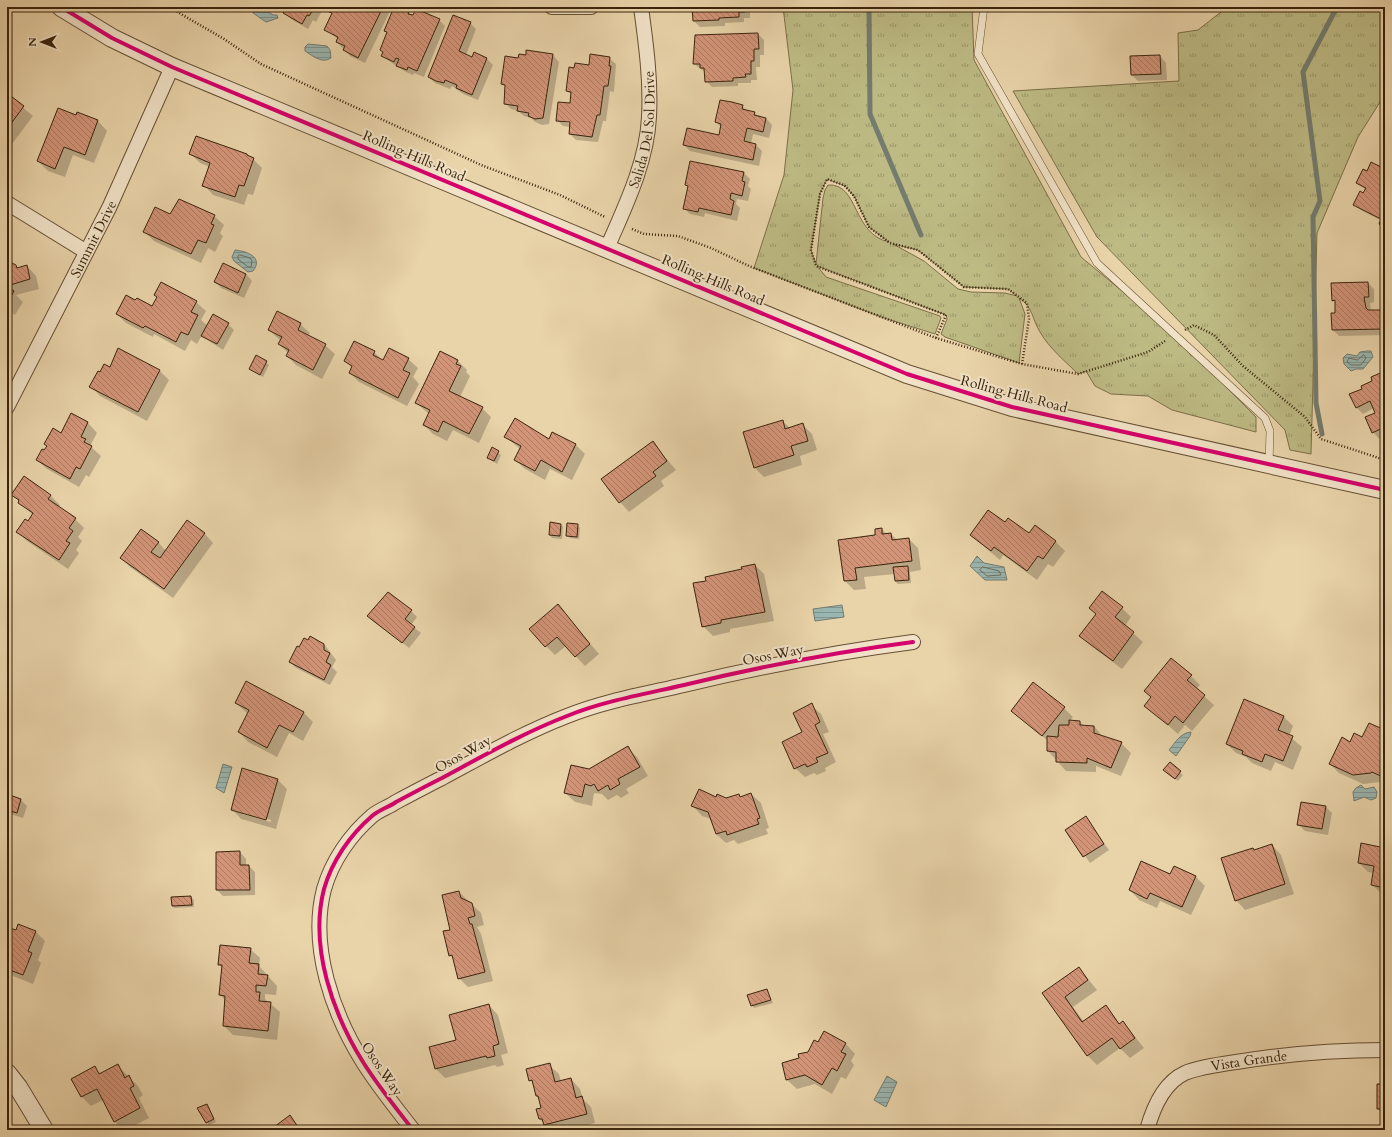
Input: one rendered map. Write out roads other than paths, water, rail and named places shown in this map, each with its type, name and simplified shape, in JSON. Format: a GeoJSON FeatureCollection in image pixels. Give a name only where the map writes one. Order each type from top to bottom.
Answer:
{"type":"FeatureCollection","features":[{"type":"Feature","properties":{"kind":"street","name":"Rolling Hills Road"},"geometry":{"type":"LineString","coordinates":[[61,7],[112,38],[172,67],[907,374],[957,391],[1012,407],[1385,490]]}},
{"type":"Feature","properties":{"kind":"street"},"geometry":{"type":"LineString","coordinates":[[552,7],[591,7]]}},
{"type":"Feature","properties":{"kind":"street","name":"Salida Del Sol Drive"},"geometry":{"type":"LineString","coordinates":[[607,248],[641,164],[649,118],[649,69],[641,7]]}},
{"type":"Feature","properties":{"kind":"street","name":"Summit Drive"},"geometry":{"type":"LineString","coordinates":[[7,407],[85,251],[109,208],[172,67]]}},
{"type":"Feature","properties":{"kind":"street"},"geometry":{"type":"LineString","coordinates":[[7,203],[85,251]]}},
{"type":"Feature","properties":{"kind":"street","name":"Osos Way"},"geometry":{"type":"LineString","coordinates":[[413,1130],[380,1088],[350,1039],[335,1005],[325,969],[320,938],[320,913],[324,890],[334,864],[350,839],[374,815],[511,740],[569,715],[632,697],[707,679],[866,648],[913,642]]}},
{"type":"Feature","properties":{"kind":"street","name":"Vista Grande"},"geometry":{"type":"LineString","coordinates":[[1147,1130],[1154,1107],[1168,1086],[1185,1073],[1224,1064],[1292,1054],[1385,1050]]}},
{"type":"Feature","properties":{"kind":"street"},"geometry":{"type":"LineString","coordinates":[[7,1073],[18,1087],[44,1130]]}},
{"type":"Feature","properties":{"kind":"lane"},"geometry":{"type":"LineString","coordinates":[[984,7],[978,54],[1097,263],[1265,418],[1270,431],[1269,464]]}},
{"type":"Feature","properties":{"kind":"water"},"geometry":{"type":"Polygon","coordinates":[[[253,7],[261,7],[273,15],[277,15],[278,18],[266,22],[253,13],[251,9],[253,7]]]}},
{"type":"Feature","properties":{"kind":"water"},"geometry":{"type":"Polygon","coordinates":[[[308,44],[327,46],[330,50],[331,58],[328,60],[321,60],[314,57],[305,51],[305,47],[308,44]]]}},
{"type":"Feature","properties":{"kind":"water"},"geometry":{"type":"Polygon","coordinates":[[[235,250],[248,253],[255,258],[256,266],[253,271],[248,272],[234,261],[232,257],[235,250]]]}},
{"type":"Feature","properties":{"kind":"water"},"geometry":{"type":"Polygon","coordinates":[[[1371,351],[1373,357],[1363,369],[1351,371],[1344,364],[1343,358],[1347,354],[1357,356],[1360,352],[1371,351]]]}},
{"type":"Feature","properties":{"kind":"water"},"geometry":{"type":"Polygon","coordinates":[[[977,556],[984,563],[1004,567],[1007,580],[985,580],[970,566],[977,556]]]}},
{"type":"Feature","properties":{"kind":"water"},"geometry":{"type":"Polygon","coordinates":[[[842,605],[844,617],[815,621],[813,609],[842,605]]]}},
{"type":"Feature","properties":{"kind":"water"},"geometry":{"type":"Polygon","coordinates":[[[1191,732],[1190,736],[1176,756],[1169,750],[1181,736],[1191,732]]]}},
{"type":"Feature","properties":{"kind":"water"},"geometry":{"type":"Polygon","coordinates":[[[223,764],[232,767],[224,793],[216,788],[223,764]]]}},
{"type":"Feature","properties":{"kind":"water"},"geometry":{"type":"Polygon","coordinates":[[[1361,785],[1365,789],[1374,787],[1377,792],[1376,798],[1371,800],[1364,797],[1354,801],[1353,792],[1361,785]]]}},
{"type":"Feature","properties":{"kind":"water"},"geometry":{"type":"Polygon","coordinates":[[[887,1076],[897,1082],[886,1107],[874,1100],[887,1076]]]}},
{"type":"Feature","properties":{"kind":"waterway"},"geometry":{"type":"LineString","coordinates":[[869,7],[870,114],[921,235]]}},
{"type":"Feature","properties":{"kind":"waterway"},"geometry":{"type":"LineString","coordinates":[[1322,434],[1316,403],[1313,217],[1320,201],[1303,72],[1337,7]]}}]}
